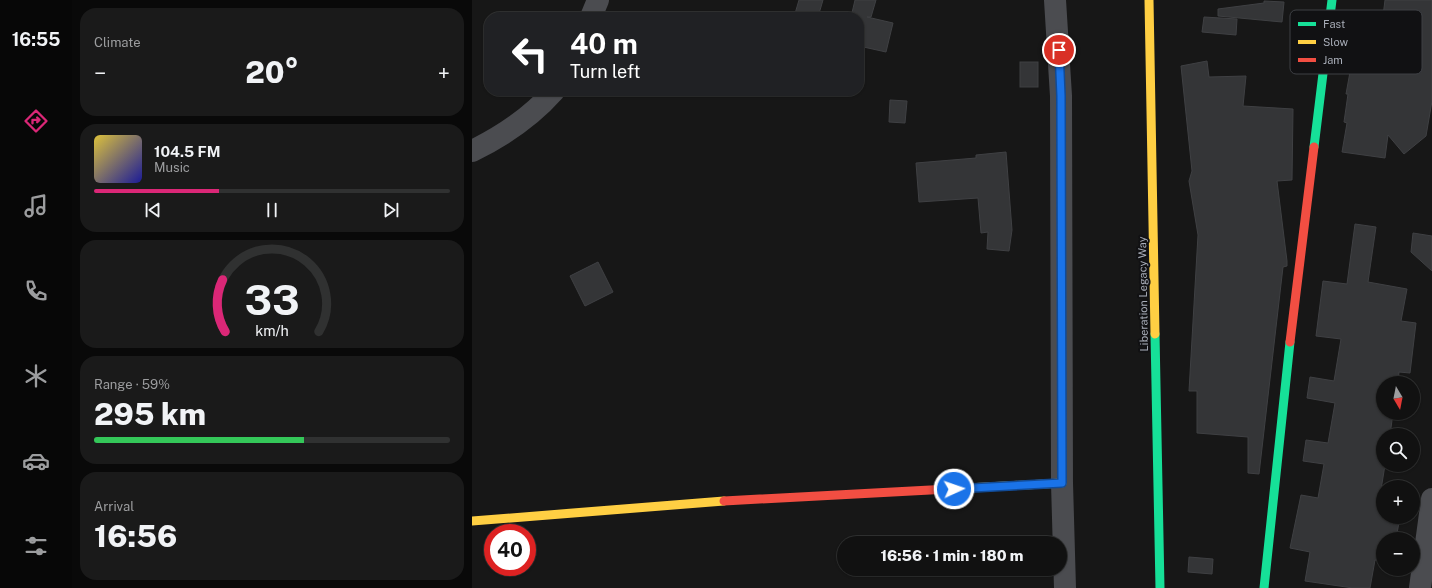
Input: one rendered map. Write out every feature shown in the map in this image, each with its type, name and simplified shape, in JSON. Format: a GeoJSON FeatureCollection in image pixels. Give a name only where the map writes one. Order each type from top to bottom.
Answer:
{"type":"FeatureCollection","features":[{"type":"Feature","properties":{"kind":"street"},"geometry":{"type":"LineString","coordinates":[[593,12],[598,0]]}},
{"type":"Feature","properties":{"kind":"street"},"geometry":{"type":"LineString","coordinates":[[1055,0],[1061,96],[1062,483],[1065,588]]}},
{"type":"Feature","properties":{"kind":"street","name":"Liberation Legacy Way"},"geometry":{"type":"LineString","coordinates":[[1149,0],[1160,588]]}},
{"type":"Feature","properties":{"kind":"street"},"geometry":{"type":"LineString","coordinates":[[1331,10],[1332,0]]}},
{"type":"Feature","properties":{"kind":"street"},"geometry":{"type":"LineString","coordinates":[[1264,588],[1295,301],[1323,74]]}},
{"type":"Feature","properties":{"kind":"street"},"geometry":{"type":"LineString","coordinates":[[472,151],[518,124],[549,96]]}},
{"type":"Feature","properties":{"kind":"street"},"geometry":{"type":"LineString","coordinates":[[472,521],[707,502],[1062,483]]}},
{"type":"Feature","properties":{"kind":"street"},"geometry":{"type":"LineString","coordinates":[[1420,588],[1432,499]]}},
{"type":"Feature","properties":{"kind":"building"},"geometry":{"type":"Polygon","coordinates":[[[799,0],[823,0],[819,12],[795,12],[799,0]]]}},
{"type":"Feature","properties":{"kind":"building"},"geometry":{"type":"Polygon","coordinates":[[[855,0],[876,0],[871,17],[867,17],[893,23],[886,52],[864,47],[864,12],[852,12],[855,0]]]}},
{"type":"Feature","properties":{"kind":"building"},"geometry":{"type":"Polygon","coordinates":[[[1385,0],[1432,0],[1432,101],[1426,136],[1404,154],[1388,135],[1385,158],[1342,152],[1347,123],[1344,122],[1348,94],[1346,94],[1350,74],[1422,74],[1422,10],[1384,10],[1385,0]]]}},
{"type":"Feature","properties":{"kind":"building"},"geometry":{"type":"Polygon","coordinates":[[[1264,1],[1284,2],[1282,22],[1218,16],[1218,9],[1264,3],[1264,1]]]}},
{"type":"Feature","properties":{"kind":"building"},"geometry":{"type":"Polygon","coordinates":[[[1204,17],[1237,19],[1236,35],[1202,32],[1204,17]]]}},
{"type":"Feature","properties":{"kind":"building"},"geometry":{"type":"Polygon","coordinates":[[[1207,61],[1209,77],[1246,76],[1243,106],[1293,109],[1292,180],[1277,181],[1287,266],[1283,267],[1259,474],[1248,473],[1248,437],[1197,433],[1197,391],[1189,391],[1198,235],[1189,181],[1192,171],[1181,66],[1207,61]]]}},
{"type":"Feature","properties":{"kind":"building"},"geometry":{"type":"Polygon","coordinates":[[[1020,62],[1038,62],[1038,87],[1020,87],[1020,62]]]}},
{"type":"Feature","properties":{"kind":"building"},"geometry":{"type":"Polygon","coordinates":[[[890,100],[907,101],[905,123],[889,122],[890,100]]]}},
{"type":"Feature","properties":{"kind":"building"},"geometry":{"type":"Polygon","coordinates":[[[1006,152],[1012,230],[1009,251],[987,249],[988,232],[981,233],[978,198],[919,202],[916,163],[976,158],[976,155],[1006,152]]]}},
{"type":"Feature","properties":{"kind":"building"},"geometry":{"type":"Polygon","coordinates":[[[1355,224],[1376,227],[1368,282],[1407,289],[1401,321],[1416,323],[1410,373],[1399,372],[1399,376],[1376,376],[1376,420],[1392,420],[1391,428],[1376,428],[1376,472],[1384,472],[1383,480],[1376,480],[1376,524],[1399,524],[1397,532],[1376,532],[1376,560],[1370,588],[1353,588],[1305,581],[1310,552],[1290,548],[1301,495],[1318,498],[1324,464],[1303,461],[1306,440],[1328,443],[1335,403],[1307,398],[1310,377],[1334,381],[1341,339],[1316,336],[1323,281],[1347,284],[1355,224]]]}},
{"type":"Feature","properties":{"kind":"building"},"geometry":{"type":"Polygon","coordinates":[[[1413,233],[1432,236],[1432,271],[1411,252],[1413,233]]]}},
{"type":"Feature","properties":{"kind":"building"},"geometry":{"type":"Polygon","coordinates":[[[598,262],[613,292],[585,306],[570,276],[598,262]]]}},
{"type":"Feature","properties":{"kind":"building"},"geometry":{"type":"Polygon","coordinates":[[[1189,557],[1213,559],[1212,574],[1188,572],[1189,557]]]}},
{"type":"Feature","properties":{"kind":"traffic: fast"},"geometry":{"type":"LineString","coordinates":[[1331,10],[1332,0]]}},
{"type":"Feature","properties":{"kind":"traffic: fast"},"geometry":{"type":"LineString","coordinates":[[1314,147],[1323,74]]}},
{"type":"Feature","properties":{"kind":"traffic: fast"},"geometry":{"type":"LineString","coordinates":[[1155,334],[1160,588]]}},
{"type":"Feature","properties":{"kind":"traffic: fast"},"geometry":{"type":"LineString","coordinates":[[1264,588],[1290,342]]}},
{"type":"Feature","properties":{"kind":"traffic: slow"},"geometry":{"type":"LineString","coordinates":[[1149,0],[1155,334]]}},
{"type":"Feature","properties":{"kind":"traffic: slow"},"geometry":{"type":"LineString","coordinates":[[949,489],[1062,483]]}},
{"type":"Feature","properties":{"kind":"traffic: slow"},"geometry":{"type":"LineString","coordinates":[[472,521],[724,501]]}},
{"type":"Feature","properties":{"kind":"traffic: jam"},"geometry":{"type":"LineString","coordinates":[[1290,342],[1314,147]]}},
{"type":"Feature","properties":{"kind":"traffic: jam"},"geometry":{"type":"LineString","coordinates":[[724,501],[949,489]]}},
{"type":"Feature","properties":{"kind":"route"},"geometry":{"type":"LineString","coordinates":[[954,489],[1062,483],[1061,96],[1059,50]]}}]}
